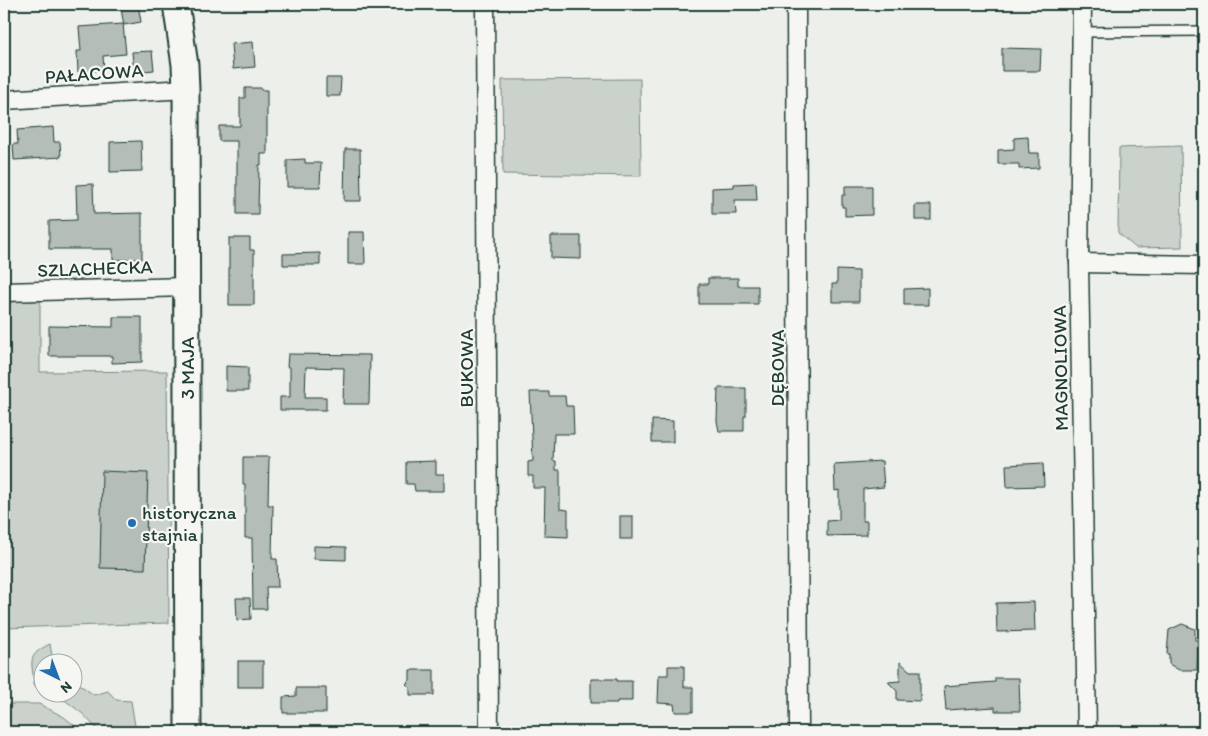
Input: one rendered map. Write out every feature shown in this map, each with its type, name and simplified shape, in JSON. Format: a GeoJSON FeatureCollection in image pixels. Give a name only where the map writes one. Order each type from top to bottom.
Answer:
{"type":"FeatureCollection","features":[{"type":"Feature","properties":{"kind":"street","name":"3 MAJA"},"geometry":{"type":"LineString","coordinates":[[176,4],[185,65],[186,88],[188,732]]}},
{"type":"Feature","properties":{"kind":"street","name":"BUKOWA"},"geometry":{"type":"LineString","coordinates":[[485,4],[489,732]]}},
{"type":"Feature","properties":{"kind":"street","name":"DĘBOWA"},"geometry":{"type":"LineString","coordinates":[[796,4],[799,732]]}},
{"type":"Feature","properties":{"kind":"street","name":"MAGNOLIOWA"},"geometry":{"type":"LineString","coordinates":[[1082,4],[1079,263],[1087,732]]}},
{"type":"Feature","properties":{"kind":"street","name":"PAŁACOWA"},"geometry":{"type":"LineString","coordinates":[[4,100],[186,88]]}},
{"type":"Feature","properties":{"kind":"street"},"geometry":{"type":"LineString","coordinates":[[1079,263],[1204,265]]}},
{"type":"Feature","properties":{"kind":"street","name":"SZLACHECKA"},"geometry":{"type":"LineString","coordinates":[[4,292],[187,287]]}},
{"type":"Feature","properties":{"kind":"lane"},"geometry":{"type":"LineString","coordinates":[[1082,32],[1204,31]]}},
{"type":"Feature","properties":{"kind":"shaded area"},"geometry":{"type":"Polygon","coordinates":[[[640,79],[641,176],[503,174],[502,80],[640,79]]]}},
{"type":"Feature","properties":{"kind":"shaded area"},"geometry":{"type":"Polygon","coordinates":[[[1181,146],[1182,247],[1136,248],[1118,233],[1119,148],[1181,146]]]}},
{"type":"Feature","properties":{"kind":"shaded area"},"geometry":{"type":"Polygon","coordinates":[[[40,296],[40,372],[167,371],[169,623],[4,628],[4,301],[40,296]]]}},
{"type":"Feature","properties":{"kind":"shaded area"},"geometry":{"type":"Polygon","coordinates":[[[50,644],[52,654],[36,654],[50,644]]]}},
{"type":"Feature","properties":{"kind":"shaded area"},"geometry":{"type":"Polygon","coordinates":[[[82,686],[94,695],[108,691],[116,700],[131,701],[136,732],[103,732],[97,729],[83,714],[70,704],[82,704],[82,686]]]}},
{"type":"Feature","properties":{"kind":"shaded area"},"geometry":{"type":"Polygon","coordinates":[[[4,704],[39,704],[64,717],[82,732],[4,732],[4,704]]]}},
{"type":"Feature","properties":{"kind":"building"},"geometry":{"type":"Polygon","coordinates":[[[120,4],[138,4],[141,22],[124,25],[120,4]]]}},
{"type":"Feature","properties":{"kind":"building"},"geometry":{"type":"Polygon","coordinates":[[[123,24],[126,54],[103,56],[104,70],[78,72],[77,51],[81,51],[79,27],[123,24]]]}},
{"type":"Feature","properties":{"kind":"building"},"geometry":{"type":"Polygon","coordinates":[[[253,42],[255,67],[233,69],[231,44],[253,42]]]}},
{"type":"Feature","properties":{"kind":"building"},"geometry":{"type":"Polygon","coordinates":[[[1002,48],[1041,49],[1040,71],[1002,71],[1002,48]]]}},
{"type":"Feature","properties":{"kind":"building"},"geometry":{"type":"Polygon","coordinates":[[[152,51],[154,70],[134,72],[132,52],[152,51]]]}},
{"type":"Feature","properties":{"kind":"building"},"geometry":{"type":"Polygon","coordinates":[[[326,78],[341,78],[340,96],[326,96],[326,78]]]}},
{"type":"Feature","properties":{"kind":"building"},"geometry":{"type":"Polygon","coordinates":[[[245,88],[267,90],[267,154],[261,154],[261,165],[259,165],[258,214],[237,214],[237,141],[219,141],[219,126],[240,126],[240,98],[245,98],[245,88]]]}},
{"type":"Feature","properties":{"kind":"building"},"geometry":{"type":"Polygon","coordinates":[[[53,127],[54,142],[60,142],[61,157],[14,160],[13,144],[18,144],[17,130],[53,127]]]}},
{"type":"Feature","properties":{"kind":"building"},"geometry":{"type":"Polygon","coordinates":[[[1028,137],[1029,153],[1039,153],[1039,168],[1019,169],[1019,164],[998,164],[998,150],[1014,149],[1014,138],[1028,137]]]}},
{"type":"Feature","properties":{"kind":"building"},"geometry":{"type":"Polygon","coordinates":[[[141,141],[142,171],[110,172],[110,142],[141,141]]]}},
{"type":"Feature","properties":{"kind":"building"},"geometry":{"type":"Polygon","coordinates":[[[345,149],[360,149],[361,201],[344,201],[345,149]]]}},
{"type":"Feature","properties":{"kind":"building"},"geometry":{"type":"Polygon","coordinates":[[[305,159],[305,163],[321,163],[320,187],[287,187],[287,160],[305,159]]]}},
{"type":"Feature","properties":{"kind":"building"},"geometry":{"type":"Polygon","coordinates":[[[756,183],[757,200],[735,200],[736,214],[712,214],[712,188],[756,183]]]}},
{"type":"Feature","properties":{"kind":"building"},"geometry":{"type":"Polygon","coordinates":[[[93,184],[94,214],[142,213],[142,259],[113,260],[113,249],[49,249],[49,221],[77,220],[76,185],[93,184]]]}},
{"type":"Feature","properties":{"kind":"building"},"geometry":{"type":"Polygon","coordinates":[[[845,186],[872,186],[872,215],[845,216],[845,207],[842,207],[842,195],[845,195],[845,186]]]}},
{"type":"Feature","properties":{"kind":"building"},"geometry":{"type":"Polygon","coordinates":[[[915,205],[931,205],[931,220],[915,220],[915,205]]]}},
{"type":"Feature","properties":{"kind":"building"},"geometry":{"type":"Polygon","coordinates":[[[348,232],[364,232],[365,264],[348,264],[348,232]]]}},
{"type":"Feature","properties":{"kind":"building"},"geometry":{"type":"Polygon","coordinates":[[[551,236],[581,236],[581,259],[551,258],[551,236]]]}},
{"type":"Feature","properties":{"kind":"building"},"geometry":{"type":"Polygon","coordinates":[[[229,238],[250,238],[250,250],[254,250],[254,305],[229,305],[229,238]]]}},
{"type":"Feature","properties":{"kind":"building"},"geometry":{"type":"Polygon","coordinates":[[[320,253],[320,265],[283,265],[283,254],[320,253]]]}},
{"type":"Feature","properties":{"kind":"building"},"geometry":{"type":"Polygon","coordinates":[[[837,270],[859,271],[859,302],[832,302],[832,284],[837,284],[837,270]]]}},
{"type":"Feature","properties":{"kind":"building"},"geometry":{"type":"Polygon","coordinates":[[[708,278],[738,278],[738,286],[758,286],[758,304],[699,304],[699,284],[708,284],[708,278]]]}},
{"type":"Feature","properties":{"kind":"building"},"geometry":{"type":"Polygon","coordinates":[[[928,288],[928,305],[904,305],[904,289],[928,288]]]}},
{"type":"Feature","properties":{"kind":"building"},"geometry":{"type":"Polygon","coordinates":[[[113,317],[142,317],[142,362],[112,363],[112,356],[49,356],[49,326],[113,327],[113,317]]]}},
{"type":"Feature","properties":{"kind":"building"},"geometry":{"type":"Polygon","coordinates":[[[288,354],[370,355],[369,404],[343,404],[344,368],[306,367],[305,397],[326,397],[326,410],[280,410],[280,397],[290,397],[290,367],[287,367],[288,354]]]}},
{"type":"Feature","properties":{"kind":"building"},"geometry":{"type":"Polygon","coordinates":[[[226,366],[248,367],[248,391],[226,391],[226,366]]]}},
{"type":"Feature","properties":{"kind":"building"},"geometry":{"type":"Polygon","coordinates":[[[718,388],[746,388],[744,431],[719,431],[717,421],[718,388]]]}},
{"type":"Feature","properties":{"kind":"building"},"geometry":{"type":"Polygon","coordinates":[[[530,392],[549,392],[549,396],[565,396],[566,406],[573,406],[574,434],[554,434],[553,461],[556,461],[556,470],[560,470],[560,509],[568,510],[568,537],[544,536],[545,488],[533,488],[533,476],[528,476],[528,462],[533,461],[530,392]]]}},
{"type":"Feature","properties":{"kind":"building"},"geometry":{"type":"Polygon","coordinates":[[[652,420],[673,421],[673,442],[652,442],[652,420]]]}},
{"type":"Feature","properties":{"kind":"building"},"geometry":{"type":"Polygon","coordinates":[[[243,457],[269,457],[268,505],[273,505],[272,559],[277,559],[278,587],[266,587],[267,609],[253,609],[252,538],[245,538],[243,457]]]}},
{"type":"Feature","properties":{"kind":"building"},"geometry":{"type":"Polygon","coordinates":[[[436,461],[436,474],[444,474],[444,491],[415,491],[414,484],[406,484],[406,462],[436,461]]]}},
{"type":"Feature","properties":{"kind":"building"},"geometry":{"type":"Polygon","coordinates":[[[882,461],[884,487],[863,489],[863,521],[867,521],[867,535],[827,536],[827,521],[839,520],[839,490],[835,491],[834,464],[882,461]]]}},
{"type":"Feature","properties":{"kind":"building"},"geometry":{"type":"Polygon","coordinates":[[[1043,463],[1044,486],[1007,487],[1006,465],[1043,463]]]}},
{"type":"Feature","properties":{"kind":"building","name":"historyczna stajnia"},"geometry":{"type":"Polygon","coordinates":[[[102,471],[148,473],[145,569],[100,568],[102,471]]]}},
{"type":"Feature","properties":{"kind":"building"},"geometry":{"type":"Polygon","coordinates":[[[620,516],[633,516],[633,539],[620,539],[620,516]]]}},
{"type":"Feature","properties":{"kind":"building"},"geometry":{"type":"Polygon","coordinates":[[[314,546],[346,547],[346,560],[314,559],[314,546]]]}},
{"type":"Feature","properties":{"kind":"building"},"geometry":{"type":"Polygon","coordinates":[[[236,598],[250,598],[251,619],[237,620],[236,598]]]}},
{"type":"Feature","properties":{"kind":"building"},"geometry":{"type":"Polygon","coordinates":[[[1034,602],[1035,631],[997,632],[996,603],[1034,602]]]}},
{"type":"Feature","properties":{"kind":"building"},"geometry":{"type":"Polygon","coordinates":[[[1182,624],[1195,629],[1195,640],[1198,640],[1197,670],[1179,670],[1169,664],[1169,654],[1167,654],[1169,630],[1182,624]]]}},
{"type":"Feature","properties":{"kind":"building"},"geometry":{"type":"Polygon","coordinates":[[[238,661],[263,661],[263,687],[238,687],[238,661]]]}},
{"type":"Feature","properties":{"kind":"building"},"geometry":{"type":"Polygon","coordinates":[[[900,662],[910,671],[920,671],[920,701],[897,700],[897,691],[888,682],[900,681],[900,662]]]}},
{"type":"Feature","properties":{"kind":"building"},"geometry":{"type":"Polygon","coordinates":[[[668,666],[684,666],[684,687],[693,687],[693,712],[675,712],[674,704],[658,703],[659,675],[668,675],[668,666]]]}},
{"type":"Feature","properties":{"kind":"building"},"geometry":{"type":"Polygon","coordinates":[[[410,670],[434,670],[434,695],[410,695],[410,687],[406,684],[410,680],[410,670]]]}},
{"type":"Feature","properties":{"kind":"building"},"geometry":{"type":"Polygon","coordinates":[[[995,678],[1019,678],[1020,711],[995,711],[995,707],[946,710],[944,686],[995,682],[995,678]]]}},
{"type":"Feature","properties":{"kind":"building"},"geometry":{"type":"Polygon","coordinates":[[[591,679],[632,681],[632,701],[591,703],[591,679]]]}},
{"type":"Feature","properties":{"kind":"building"},"geometry":{"type":"Polygon","coordinates":[[[296,688],[326,688],[326,713],[283,713],[283,697],[296,696],[296,688]]]}},
{"type":"Feature","properties":{"kind":"place","name":"historyczna stajnia"},"geometry":{"type":"Point","coordinates":[132,523]}}]}
